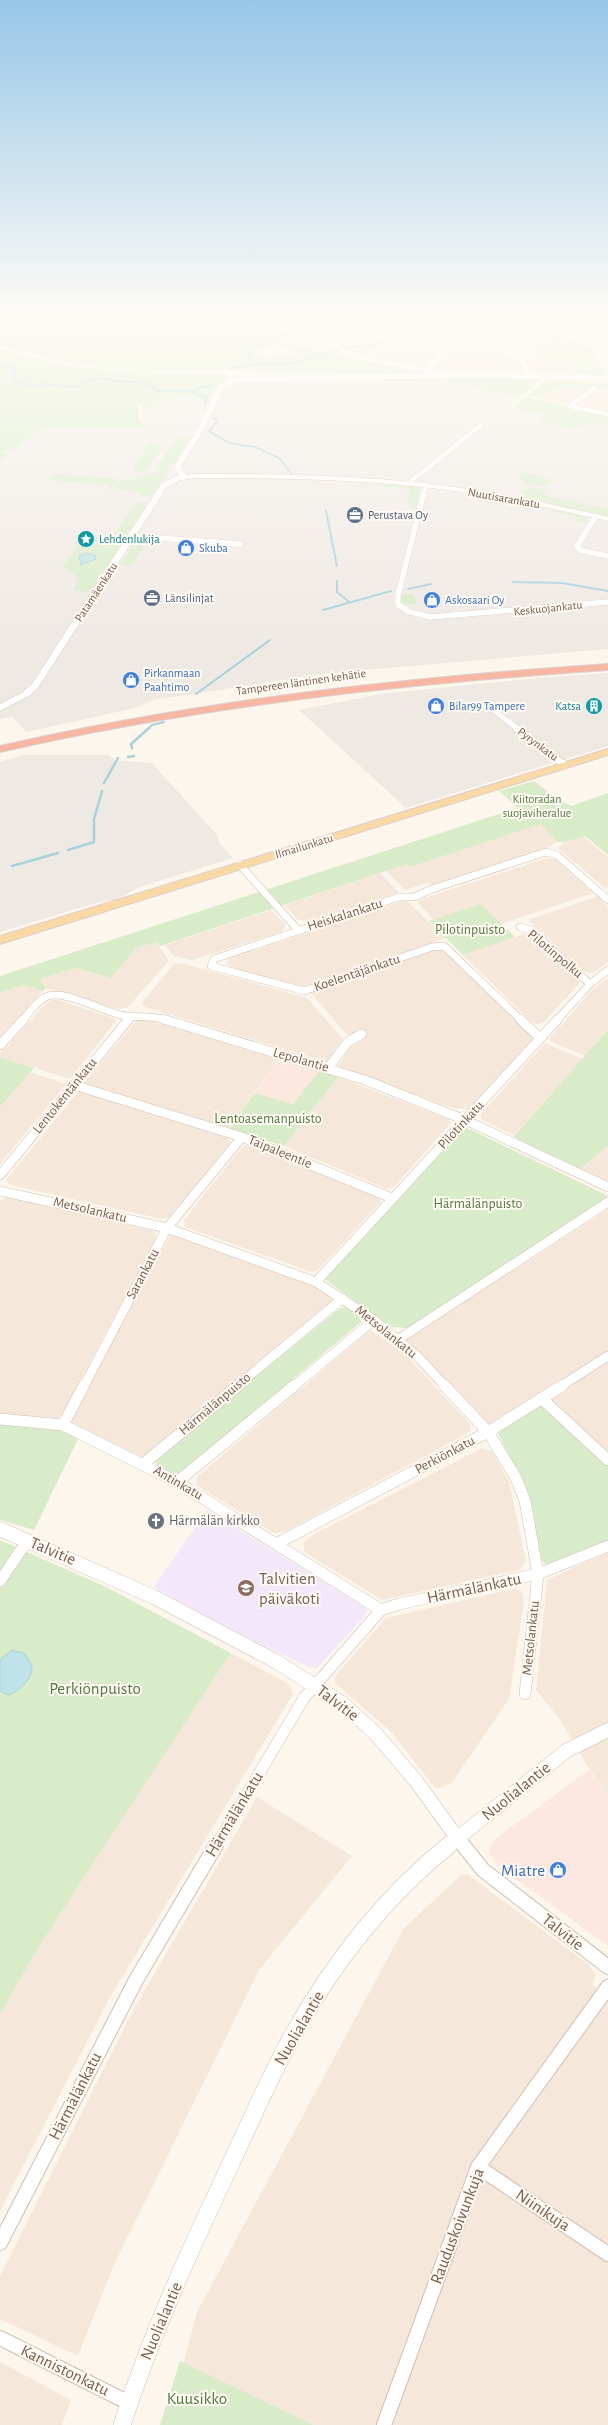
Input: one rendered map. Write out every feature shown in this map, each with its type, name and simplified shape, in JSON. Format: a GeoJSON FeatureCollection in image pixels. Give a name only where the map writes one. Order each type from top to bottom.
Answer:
{"type":"FeatureCollection","features":[{"type":"Feature","properties":{"kind":"highway","name":"Tampereen läntinen kehätie"},"geometry":{"type":"LineString","coordinates":[[0,740],[122,715],[254,693],[407,674],[608,659]]}},
{"type":"Feature","properties":{"kind":"highway","name":"Tampereen läntinen kehätie"},"geometry":{"type":"LineString","coordinates":[[0,749],[161,716],[335,690],[474,676],[608,667]]}},
{"type":"Feature","properties":{"kind":"main road","name":"Nuutisarankatu"},"geometry":{"type":"LineString","coordinates":[[184,477],[316,477],[409,483],[485,494],[608,519]]}},
{"type":"Feature","properties":{"kind":"main road","name":"Patamäenkatu"},"geometry":{"type":"LineString","coordinates":[[0,708],[26,694],[35,686],[164,486],[172,480],[184,477]]}},
{"type":"Feature","properties":{"kind":"main road","name":"Ilmailunkatu"},"geometry":{"type":"LineString","coordinates":[[0,940],[608,752]]}},
{"type":"Feature","properties":{"kind":"street"},"geometry":{"type":"LineString","coordinates":[[184,477],[178,469],[178,465],[202,426]]}},
{"type":"Feature","properties":{"kind":"street"},"geometry":{"type":"LineString","coordinates":[[409,483],[480,426]]}},
{"type":"Feature","properties":{"kind":"street","name":"Keskuojankatu"},"geometry":{"type":"LineString","coordinates":[[426,485],[398,595],[398,604],[403,609],[420,616],[439,617],[608,602]]}},
{"type":"Feature","properties":{"kind":"street"},"geometry":{"type":"LineString","coordinates":[[596,516],[577,546],[580,550],[608,556]]}},
{"type":"Feature","properties":{"kind":"street"},"geometry":{"type":"LineString","coordinates":[[132,536],[240,544]]}},
{"type":"Feature","properties":{"kind":"street","name":"Pyrynkatu"},"geometry":{"type":"LineString","coordinates":[[492,709],[565,765]]}},
{"type":"Feature","properties":{"kind":"street","name":"Heiskalankatu"},"geometry":{"type":"LineString","coordinates":[[240,865],[298,930],[407,896],[414,897],[432,889],[546,852],[557,855],[608,900]]}},
{"type":"Feature","properties":{"kind":"street","name":"Pilotinpolku"},"geometry":{"type":"LineString","coordinates":[[520,927],[531,930],[590,984]]}},
{"type":"Feature","properties":{"kind":"street","name":"Koelentäjänkatu"},"geometry":{"type":"LineString","coordinates":[[298,930],[214,959],[211,966],[304,991],[432,947],[444,946],[540,1038]]}},
{"type":"Feature","properties":{"kind":"street","name":"Pilotinkatu"},"geometry":{"type":"LineString","coordinates":[[316,1282],[590,984],[608,970]]}},
{"type":"Feature","properties":{"kind":"street","name":"Lepolantie"},"geometry":{"type":"LineString","coordinates":[[0,1046],[39,1002],[48,996],[65,997],[130,1016],[154,1016],[328,1068],[465,1120],[608,1187]]}},
{"type":"Feature","properties":{"kind":"street","name":"Lentokentänkatu"},"geometry":{"type":"LineString","coordinates":[[0,1175],[130,1016]]}},
{"type":"Feature","properties":{"kind":"street"},"geometry":{"type":"LineString","coordinates":[[328,1068],[348,1042],[362,1034]]}},
{"type":"Feature","properties":{"kind":"street","name":"Taipaleentie"},"geometry":{"type":"LineString","coordinates":[[74,1085],[242,1137],[392,1198]]}},
{"type":"Feature","properties":{"kind":"street","name":"Sarankatu"},"geometry":{"type":"LineString","coordinates":[[63,1425],[167,1228],[242,1137]]}},
{"type":"Feature","properties":{"kind":"street","name":"Metsolankatu"},"geometry":{"type":"LineString","coordinates":[[0,1191],[167,1228],[316,1282],[343,1298],[374,1320],[442,1381],[488,1432],[516,1478],[525,1501],[538,1574],[525,1694]]}},
{"type":"Feature","properties":{"kind":"street"},"geometry":{"type":"LineString","coordinates":[[398,1340],[608,1202]]}},
{"type":"Feature","properties":{"kind":"street","name":"Härmälänpuisto"},"geometry":{"type":"LineString","coordinates":[[143,1464],[343,1298]]}},
{"type":"Feature","properties":{"kind":"street"},"geometry":{"type":"LineString","coordinates":[[177,1482],[374,1320]]}},
{"type":"Feature","properties":{"kind":"street","name":"Perkiönkatu"},"geometry":{"type":"LineString","coordinates":[[276,1544],[488,1432],[608,1356]]}},
{"type":"Feature","properties":{"kind":"street"},"geometry":{"type":"LineString","coordinates":[[541,1398],[608,1460]]}},
{"type":"Feature","properties":{"kind":"street","name":"Antinkatu"},"geometry":{"type":"LineString","coordinates":[[0,1420],[63,1425],[143,1464],[177,1482],[381,1610]]}},
{"type":"Feature","properties":{"kind":"street","name":"Talvitie"},"geometry":{"type":"LineString","coordinates":[[0,1529],[154,1597],[277,1662],[342,1702],[375,1733],[416,1781],[458,1839],[483,1870],[608,1967]]}},
{"type":"Feature","properties":{"kind":"street"},"geometry":{"type":"LineString","coordinates":[[0,1581],[27,1541]]}},
{"type":"Feature","properties":{"kind":"street","name":"Härmälänkatu"},"geometry":{"type":"LineString","coordinates":[[0,2243],[108,2030],[144,1966],[304,1698],[315,1685],[381,1610],[399,1604],[538,1574],[608,1546]]}},
{"type":"Feature","properties":{"kind":"street","name":"Nuolialantie"},"geometry":{"type":"LineString","coordinates":[[122,2425],[139,2372],[202,2225],[291,2038],[332,1971],[371,1919],[433,1858],[566,1751],[608,1730]]}},
{"type":"Feature","properties":{"kind":"street","name":"Rauduskoivunkuja"},"geometry":{"type":"LineString","coordinates":[[384,2425],[478,2167],[608,1986]]}},
{"type":"Feature","properties":{"kind":"street","name":"Niinikuja"},"geometry":{"type":"LineString","coordinates":[[478,2167],[608,2254]]}},
{"type":"Feature","properties":{"kind":"street","name":"Kannistonkatu"},"geometry":{"type":"LineString","coordinates":[[0,2338],[129,2403]]}},
{"type":"Feature","properties":{"kind":"shaded area"},"geometry":{"type":"Polygon","coordinates":[[[144,426],[560,426],[575,430],[581,426],[608,426],[608,649],[329,673],[153,700],[135,708],[26,732],[12,717],[0,719],[0,461],[8,454],[0,454],[0,451],[16,449],[40,430],[55,427],[144,428],[144,426]]]}},
{"type":"Feature","properties":{"kind":"shaded area"},"geometry":{"type":"Polygon","coordinates":[[[608,673],[608,746],[406,808],[299,710],[381,694],[538,678],[608,673]]]}},
{"type":"Feature","properties":{"kind":"shaded area"},"geometry":{"type":"Polygon","coordinates":[[[23,755],[109,755],[115,760],[152,763],[218,836],[219,843],[233,858],[140,887],[115,900],[96,903],[0,932],[0,762],[23,755]]]}},
{"type":"Feature","properties":{"kind":"shaded area"},"geometry":{"type":"Polygon","coordinates":[[[541,824],[557,842],[545,849],[433,885],[427,883],[405,890],[386,871],[407,864],[410,867],[541,824]]]}},
{"type":"Feature","properties":{"kind":"shaded area"},"geometry":{"type":"Polygon","coordinates":[[[583,836],[608,857],[608,887],[605,888],[558,848],[564,842],[583,836]]]}},
{"type":"Feature","properties":{"kind":"shaded area"},"geometry":{"type":"Polygon","coordinates":[[[547,858],[555,859],[593,893],[501,924],[481,905],[434,920],[416,901],[547,858]]]}},
{"type":"Feature","properties":{"kind":"shaded area"},"geometry":{"type":"Polygon","coordinates":[[[380,873],[399,892],[311,922],[298,920],[285,905],[380,873]]]}},
{"type":"Feature","properties":{"kind":"shaded area"},"geometry":{"type":"Polygon","coordinates":[[[598,896],[608,908],[608,962],[594,972],[589,973],[583,971],[528,920],[598,896]]]}},
{"type":"Feature","properties":{"kind":"shaded area"},"geometry":{"type":"Polygon","coordinates":[[[406,900],[446,938],[299,988],[231,968],[226,963],[229,959],[406,900]]]}},
{"type":"Feature","properties":{"kind":"shaded area"},"geometry":{"type":"Polygon","coordinates":[[[271,910],[285,924],[285,928],[281,932],[192,960],[174,956],[165,945],[271,910]]]}},
{"type":"Feature","properties":{"kind":"shaded area"},"geometry":{"type":"Polygon","coordinates":[[[524,934],[531,935],[579,980],[579,984],[544,1022],[538,1024],[531,1022],[463,955],[524,934]]]}},
{"type":"Feature","properties":{"kind":"shaded area"},"geometry":{"type":"Polygon","coordinates":[[[156,942],[167,957],[168,962],[127,1008],[118,1009],[46,988],[40,979],[76,968],[111,978],[136,948],[156,942]]]}},
{"type":"Feature","properties":{"kind":"shaded area"},"geometry":{"type":"Polygon","coordinates":[[[434,949],[444,950],[533,1037],[532,1041],[470,1109],[453,1108],[338,1066],[350,1047],[355,1044],[310,992],[434,949]]]}},
{"type":"Feature","properties":{"kind":"shaded area"},"geometry":{"type":"Polygon","coordinates":[[[181,963],[307,998],[343,1039],[327,1062],[145,1007],[142,1003],[144,1000],[174,964],[181,963]]]}},
{"type":"Feature","properties":{"kind":"shaded area"},"geometry":{"type":"Polygon","coordinates":[[[608,978],[608,1028],[585,1056],[548,1040],[593,989],[608,978]]]}},
{"type":"Feature","properties":{"kind":"shaded area"},"geometry":{"type":"Polygon","coordinates":[[[23,985],[43,991],[0,1038],[0,993],[23,985]]]}},
{"type":"Feature","properties":{"kind":"shaded area"},"geometry":{"type":"Polygon","coordinates":[[[52,1000],[58,1000],[113,1018],[116,1021],[70,1079],[0,1057],[0,1054],[46,1003],[52,1000]]]}},
{"type":"Feature","properties":{"kind":"shaded area"},"geometry":{"type":"Polygon","coordinates":[[[145,1019],[278,1059],[229,1130],[83,1084],[136,1021],[145,1019]]]}},
{"type":"Feature","properties":{"kind":"shaded area"},"geometry":{"type":"Polygon","coordinates":[[[545,1043],[582,1059],[515,1136],[481,1119],[481,1114],[545,1043]]]}},
{"type":"Feature","properties":{"kind":"shaded area"},"geometry":{"type":"Polygon","coordinates":[[[278,1059],[319,1071],[293,1104],[255,1093],[278,1059]]]}},
{"type":"Feature","properties":{"kind":"shaded area"},"geometry":{"type":"Polygon","coordinates":[[[30,1072],[66,1084],[0,1164],[0,1107],[30,1072]]]}},
{"type":"Feature","properties":{"kind":"shaded area"},"geometry":{"type":"Polygon","coordinates":[[[338,1077],[448,1119],[451,1123],[394,1187],[387,1189],[284,1146],[338,1077]]]}},
{"type":"Feature","properties":{"kind":"shaded area"},"geometry":{"type":"Polygon","coordinates":[[[84,1091],[227,1137],[230,1143],[169,1217],[162,1219],[10,1185],[6,1180],[78,1092],[84,1091]]]}},
{"type":"Feature","properties":{"kind":"shaded area"},"geometry":{"type":"Polygon","coordinates":[[[248,1145],[378,1196],[381,1202],[318,1270],[312,1272],[185,1227],[184,1220],[242,1147],[248,1145]]]}},
{"type":"Feature","properties":{"kind":"shaded area"},"geometry":{"type":"Polygon","coordinates":[[[608,1146],[608,1184],[579,1170],[608,1146]]]}},
{"type":"Feature","properties":{"kind":"shaded area"},"geometry":{"type":"Polygon","coordinates":[[[6,1197],[154,1231],[156,1238],[62,1415],[57,1418],[0,1414],[0,1200],[6,1197]]]}},
{"type":"Feature","properties":{"kind":"shaded area"},"geometry":{"type":"Polygon","coordinates":[[[608,1209],[608,1453],[489,1426],[405,1341],[608,1209]]]}},
{"type":"Feature","properties":{"kind":"shaded area"},"geometry":{"type":"Polygon","coordinates":[[[171,1234],[317,1287],[333,1298],[330,1305],[142,1457],[72,1424],[70,1418],[171,1234]]]}},
{"type":"Feature","properties":{"kind":"shaded area"},"geometry":{"type":"Polygon","coordinates":[[[370,1330],[404,1353],[471,1425],[470,1432],[284,1532],[274,1533],[196,1485],[197,1477],[370,1330]]]}},
{"type":"Feature","properties":{"kind":"shaded area"},"geometry":{"type":"Polygon","coordinates":[[[482,1448],[492,1451],[509,1482],[526,1561],[519,1570],[382,1600],[304,1552],[304,1542],[311,1536],[482,1448]]]}},
{"type":"Feature","properties":{"kind":"shaded area","name":"Talvitien päiväkoti"},"geometry":{"type":"Polygon","coordinates":[[[207,1510],[366,1608],[366,1613],[363,1618],[318,1667],[311,1668],[237,1633],[154,1587],[207,1510]]]}},
{"type":"Feature","properties":{"kind":"shaded area"},"geometry":{"type":"Polygon","coordinates":[[[608,1552],[608,1794],[590,1770],[559,1718],[536,1690],[547,1580],[608,1552]]]}},
{"type":"Feature","properties":{"kind":"shaded area"},"geometry":{"type":"Polygon","coordinates":[[[512,1589],[522,1591],[524,1601],[509,1699],[451,1784],[436,1789],[391,1732],[335,1683],[335,1676],[386,1618],[512,1589]]]}},
{"type":"Feature","properties":{"kind":"shaded area"},"geometry":{"type":"Polygon","coordinates":[[[231,1653],[290,1685],[293,1694],[109,1999],[0,2211],[0,2014],[40,1945],[231,1653]]]}},
{"type":"Feature","properties":{"kind":"shaded area"},"geometry":{"type":"Polygon","coordinates":[[[589,1770],[608,1794],[608,1946],[499,1867],[489,1853],[489,1847],[496,1838],[589,1770]]]}},
{"type":"Feature","properties":{"kind":"shaded area"},"geometry":{"type":"Polygon","coordinates":[[[257,1797],[352,1856],[259,1970],[113,2267],[78,2356],[0,2319],[0,2276],[132,2012],[257,1797]]]}},
{"type":"Feature","properties":{"kind":"shaded area"},"geometry":{"type":"Polygon","coordinates":[[[467,1874],[589,1965],[596,1975],[592,1984],[608,1999],[608,2425],[167,2425],[197,2312],[404,1928],[461,1875],[467,1874]]]}},
{"type":"Feature","properties":{"kind":"shaded area"},"geometry":{"type":"Polygon","coordinates":[[[0,2362],[71,2400],[62,2425],[0,2425],[0,2362]]]}},
{"type":"Feature","properties":{"kind":"green space"},"geometry":{"type":"Polygon","coordinates":[[[0,426],[143,426],[144,428],[55,427],[40,430],[16,449],[3,451],[1,453],[9,454],[0,461],[0,426]]]}},
{"type":"Feature","properties":{"kind":"green space"},"geometry":{"type":"Polygon","coordinates":[[[559,426],[583,426],[575,430],[559,426]]]}},
{"type":"Feature","properties":{"kind":"green space"},"geometry":{"type":"Polygon","coordinates":[[[176,438],[190,438],[172,466],[155,470],[176,438]]]}},
{"type":"Feature","properties":{"kind":"green space"},"geometry":{"type":"Polygon","coordinates":[[[149,443],[163,445],[146,471],[133,471],[134,464],[138,462],[149,443]]]}},
{"type":"Feature","properties":{"kind":"green space"},"geometry":{"type":"Polygon","coordinates":[[[167,468],[170,469],[153,494],[141,497],[140,493],[114,489],[121,479],[132,480],[167,468]]]}},
{"type":"Feature","properties":{"kind":"green space"},"geometry":{"type":"Polygon","coordinates":[[[522,472],[553,480],[544,486],[525,484],[519,478],[522,472]]]}},
{"type":"Feature","properties":{"kind":"green space"},"geometry":{"type":"Polygon","coordinates":[[[55,474],[119,479],[112,489],[107,485],[48,480],[55,474]]]}},
{"type":"Feature","properties":{"kind":"green space"},"geometry":{"type":"Polygon","coordinates":[[[382,483],[420,488],[416,508],[410,508],[412,502],[407,501],[410,489],[379,486],[382,483]]]}},
{"type":"Feature","properties":{"kind":"green space"},"geometry":{"type":"Polygon","coordinates":[[[529,488],[547,490],[543,495],[608,509],[608,516],[519,496],[529,488]]]}},
{"type":"Feature","properties":{"kind":"green space"},"geometry":{"type":"Polygon","coordinates":[[[145,502],[147,504],[124,540],[116,541],[109,537],[109,535],[115,534],[136,503],[145,502]]]}},
{"type":"Feature","properties":{"kind":"green space"},"geometry":{"type":"Polygon","coordinates":[[[556,510],[579,515],[587,519],[587,522],[576,522],[578,519],[576,517],[553,512],[556,510]]]}},
{"type":"Feature","properties":{"kind":"green space"},"geometry":{"type":"Polygon","coordinates":[[[84,537],[102,538],[119,547],[89,592],[74,590],[77,580],[73,573],[62,567],[84,537]]]}},
{"type":"Feature","properties":{"kind":"green space"},"geometry":{"type":"Polygon","coordinates":[[[143,539],[139,545],[144,546],[134,563],[131,563],[128,566],[121,565],[136,540],[143,539]]]}},
{"type":"Feature","properties":{"kind":"green space"},"geometry":{"type":"Polygon","coordinates":[[[402,594],[413,594],[417,604],[404,605],[401,600],[402,594]]]}},
{"type":"Feature","properties":{"kind":"green space","name":"Kiitoradan suojaviheralue"},"geometry":{"type":"Polygon","coordinates":[[[534,781],[555,797],[571,806],[608,793],[608,855],[585,836],[564,842],[557,842],[541,824],[410,867],[407,864],[160,946],[156,942],[136,948],[111,978],[76,968],[40,979],[46,988],[43,991],[23,985],[0,993],[0,976],[518,808],[499,791],[534,781]]]}},
{"type":"Feature","properties":{"kind":"green space","name":"Pilotinpuisto"},"geometry":{"type":"Polygon","coordinates":[[[481,904],[515,937],[463,955],[429,921],[481,904]]]}},
{"type":"Feature","properties":{"kind":"green space"},"geometry":{"type":"Polygon","coordinates":[[[608,1029],[608,1146],[579,1170],[514,1137],[608,1029]]]}},
{"type":"Feature","properties":{"kind":"green space"},"geometry":{"type":"Polygon","coordinates":[[[0,1057],[34,1068],[0,1107],[0,1057]]]}},
{"type":"Feature","properties":{"kind":"green space","name":"Lentoasemanpuisto"},"geometry":{"type":"Polygon","coordinates":[[[319,1071],[338,1077],[284,1146],[229,1130],[255,1093],[293,1104],[319,1071]]]}},
{"type":"Feature","properties":{"kind":"green space","name":"Härmälänpuisto"},"geometry":{"type":"Polygon","coordinates":[[[463,1126],[608,1196],[408,1328],[391,1327],[323,1278],[463,1126]]]}},
{"type":"Feature","properties":{"kind":"green space"},"geometry":{"type":"Polygon","coordinates":[[[344,1307],[350,1308],[360,1317],[361,1322],[182,1472],[174,1474],[156,1465],[158,1456],[339,1309],[344,1307]]]}},
{"type":"Feature","properties":{"kind":"green space"},"geometry":{"type":"Polygon","coordinates":[[[543,1402],[608,1465],[608,1540],[546,1565],[541,1559],[522,1479],[498,1434],[505,1425],[543,1402]]]}},
{"type":"Feature","properties":{"kind":"green space"},"geometry":{"type":"Polygon","coordinates":[[[0,1424],[59,1430],[79,1437],[34,1530],[0,1520],[0,1424]]]}},
{"type":"Feature","properties":{"kind":"green space","name":"Perkiönpuisto"},"geometry":{"type":"Polygon","coordinates":[[[0,1540],[104,1586],[231,1653],[40,1945],[0,2014],[0,1540]]]}},
{"type":"Feature","properties":{"kind":"green space","name":"Kuusikko"},"geometry":{"type":"Polygon","coordinates":[[[180,2361],[313,2425],[160,2425],[180,2361]]]}},
{"type":"Feature","properties":{"kind":"water"},"geometry":{"type":"Polygon","coordinates":[[[86,553],[95,555],[96,559],[81,565],[79,556],[86,553]]]}},
{"type":"Feature","properties":{"kind":"water"},"geometry":{"type":"Polygon","coordinates":[[[12,1650],[25,1654],[31,1663],[32,1669],[30,1677],[27,1681],[16,1692],[8,1695],[0,1691],[0,1660],[12,1650]]]}},
{"type":"Feature","properties":{"kind":"waterway"},"geometry":{"type":"LineString","coordinates":[[212,428],[209,431],[229,443],[255,447],[279,458],[292,474]]}},
{"type":"Feature","properties":{"kind":"waterway"},"geometry":{"type":"LineString","coordinates":[[326,511],[337,566]]}},
{"type":"Feature","properties":{"kind":"waterway"},"geometry":{"type":"LineString","coordinates":[[337,581],[337,592],[348,601]]}},
{"type":"Feature","properties":{"kind":"waterway"},"geometry":{"type":"LineString","coordinates":[[513,582],[562,583],[608,591]]}},
{"type":"Feature","properties":{"kind":"waterway"},"geometry":{"type":"LineString","coordinates":[[408,589],[431,584]]}},
{"type":"Feature","properties":{"kind":"waterway"},"geometry":{"type":"LineString","coordinates":[[323,610],[391,591]]}},
{"type":"Feature","properties":{"kind":"waterway"},"geometry":{"type":"LineString","coordinates":[[196,694],[270,640]]}},
{"type":"Feature","properties":{"kind":"waterway"},"geometry":{"type":"LineString","coordinates":[[149,728],[152,725],[164,722]]}},
{"type":"Feature","properties":{"kind":"waterway"},"geometry":{"type":"LineString","coordinates":[[132,748],[131,744],[149,728]]}},
{"type":"Feature","properties":{"kind":"waterway"},"geometry":{"type":"LineString","coordinates":[[128,757],[134,756]]}},
{"type":"Feature","properties":{"kind":"waterway"},"geometry":{"type":"LineString","coordinates":[[104,783],[118,758]]}},
{"type":"Feature","properties":{"kind":"waterway"},"geometry":{"type":"LineString","coordinates":[[68,850],[94,842],[94,819],[102,791]]}},
{"type":"Feature","properties":{"kind":"waterway"},"geometry":{"type":"LineString","coordinates":[[12,866],[58,853]]}},
{"type":"Feature","properties":{"kind":"place","name":"Perustava Oy"},"geometry":{"type":"Point","coordinates":[355,515]}},
{"type":"Feature","properties":{"kind":"place","name":"Lehdenlukija"},"geometry":{"type":"Point","coordinates":[86,539]}},
{"type":"Feature","properties":{"kind":"place","name":"Skuba"},"geometry":{"type":"Point","coordinates":[186,548]}},
{"type":"Feature","properties":{"kind":"place","name":"Länsilinjat"},"geometry":{"type":"Point","coordinates":[152,598]}},
{"type":"Feature","properties":{"kind":"place","name":"Askosaari Oy"},"geometry":{"type":"Point","coordinates":[432,600]}},
{"type":"Feature","properties":{"kind":"place","name":"Pirkanmaan Paahtimo"},"geometry":{"type":"Point","coordinates":[131,680]}},
{"type":"Feature","properties":{"kind":"place","name":"Bilar99 Tampere"},"geometry":{"type":"Point","coordinates":[436,706]}},
{"type":"Feature","properties":{"kind":"place","name":"Katsa"},"geometry":{"type":"Point","coordinates":[594,706]}},
{"type":"Feature","properties":{"kind":"place","name":"Härmälän kirkko"},"geometry":{"type":"Point","coordinates":[156,1521]}},
{"type":"Feature","properties":{"kind":"place","name":"Talvitien päiväkoti"},"geometry":{"type":"Point","coordinates":[246,1588]}},
{"type":"Feature","properties":{"kind":"place","name":"Miatre"},"geometry":{"type":"Point","coordinates":[558,1870]}}]}
